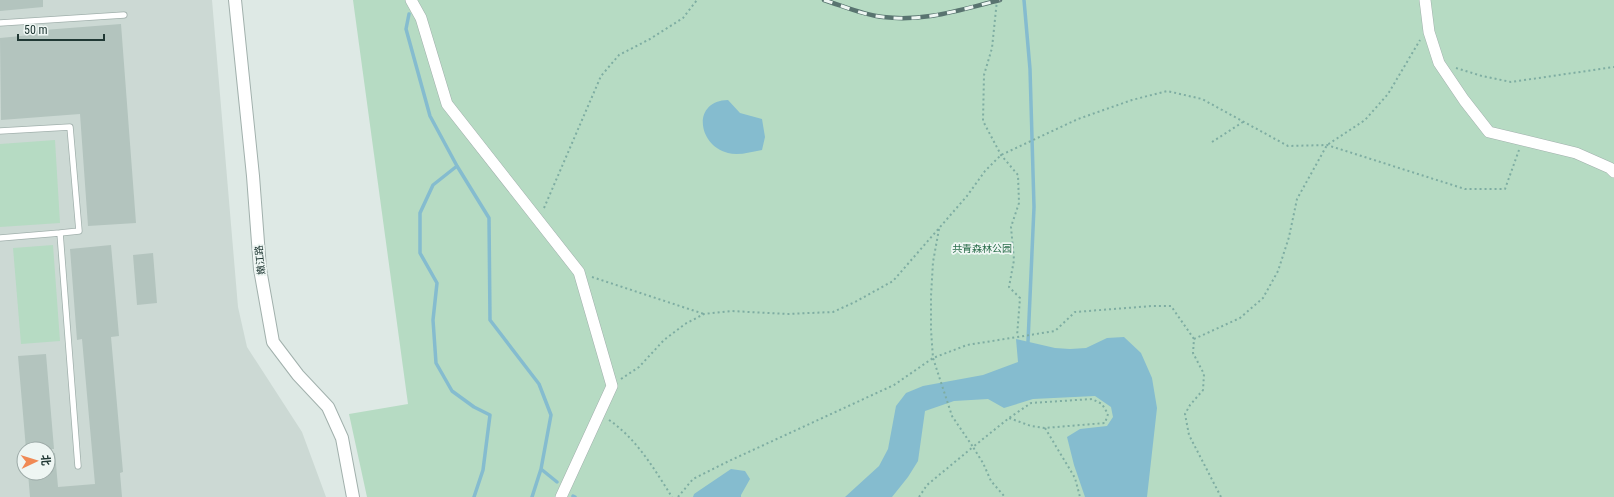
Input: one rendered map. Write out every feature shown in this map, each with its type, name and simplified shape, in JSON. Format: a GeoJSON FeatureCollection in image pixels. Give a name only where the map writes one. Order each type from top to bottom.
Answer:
{"type":"FeatureCollection","features":[{"type":"Feature","properties":{"kind":"street","name":"嫩江路"},"geometry":{"type":"LineString","coordinates":[[235,0],[253,176],[260,269],[273,342],[298,375],[328,407],[342,438],[353,497]]}},
{"type":"Feature","properties":{"kind":"street"},"geometry":{"type":"LineString","coordinates":[[411,0],[421,18],[446,104],[579,272],[612,386],[562,497]]}},
{"type":"Feature","properties":{"kind":"street"},"geometry":{"type":"LineString","coordinates":[[1425,0],[1429,32],[1439,63],[1464,100],[1489,132],[1576,153],[1610,168],[1614,172]]}},
{"type":"Feature","properties":{"kind":"lane"},"geometry":{"type":"LineString","coordinates":[[0,23],[124,15]]}},
{"type":"Feature","properties":{"kind":"lane"},"geometry":{"type":"LineString","coordinates":[[0,131],[70,127],[79,231],[0,238]]}},
{"type":"Feature","properties":{"kind":"lane"},"geometry":{"type":"LineString","coordinates":[[60,232],[78,466]]}},
{"type":"Feature","properties":{"kind":"path"},"geometry":{"type":"LineString","coordinates":[[539,221],[600,76],[619,55],[650,39],[683,18],[697,0]]}},
{"type":"Feature","properties":{"kind":"path"},"geometry":{"type":"LineString","coordinates":[[997,0],[992,48],[984,75],[983,121],[1001,155],[1018,174],[1019,203],[1011,228],[1014,260],[1009,287],[1020,298],[1017,336]]}},
{"type":"Feature","properties":{"kind":"path"},"geometry":{"type":"LineString","coordinates":[[1194,339],[1240,318],[1263,298],[1278,271],[1289,237],[1297,199],[1327,145],[1365,120],[1388,94],[1428,25]]}},
{"type":"Feature","properties":{"kind":"path"},"geometry":{"type":"LineString","coordinates":[[1439,63],[1482,76],[1511,82],[1614,67]]}},
{"type":"Feature","properties":{"kind":"path"},"geometry":{"type":"LineString","coordinates":[[612,386],[639,367],[664,340],[685,324],[704,314],[731,311],[787,314],[833,312],[893,282],[967,196],[985,171],[1001,155],[1078,119],[1132,100],[1167,91],[1202,99],[1288,146],[1327,145],[1465,190],[1505,189],[1522,141]]}},
{"type":"Feature","properties":{"kind":"path"},"geometry":{"type":"LineString","coordinates":[[1212,142],[1243,122]]}},
{"type":"Feature","properties":{"kind":"path"},"geometry":{"type":"LineString","coordinates":[[939,228],[933,262],[931,296],[933,358],[952,416],[983,463],[991,481],[1005,497]]}},
{"type":"Feature","properties":{"kind":"path"},"geometry":{"type":"LineString","coordinates":[[579,272],[704,314]]}},
{"type":"Feature","properties":{"kind":"path"},"geometry":{"type":"LineString","coordinates":[[678,497],[693,479],[728,461],[894,385],[933,358],[967,346],[1017,336],[1055,331],[1075,312],[1152,306],[1172,306],[1194,339],[1193,353],[1204,374],[1203,390],[1190,405],[1185,414],[1188,435],[1221,497]]}},
{"type":"Feature","properties":{"kind":"path"},"geometry":{"type":"LineString","coordinates":[[919,497],[927,485],[1009,418],[1031,403],[1092,399],[1102,404],[1108,414],[1105,423],[1045,428],[1031,426],[1009,418]]}},
{"type":"Feature","properties":{"kind":"path"},"geometry":{"type":"LineString","coordinates":[[600,414],[621,428],[644,455],[672,497]]}},
{"type":"Feature","properties":{"kind":"path"},"geometry":{"type":"LineString","coordinates":[[1045,428],[1075,478],[1080,497]]}},
{"type":"Feature","properties":{"kind":"shaded area"},"geometry":{"type":"Polygon","coordinates":[[[0,0],[212,0],[238,307],[247,347],[302,432],[326,497],[0,497],[0,0]]]}},
{"type":"Feature","properties":{"kind":"green space","name":"共青森林公园"},"geometry":{"type":"Polygon","coordinates":[[[353,0],[1614,0],[1614,497],[367,497],[349,414],[408,404],[353,0]]]}},
{"type":"Feature","properties":{"kind":"green space"},"geometry":{"type":"Polygon","coordinates":[[[55,140],[60,223],[0,227],[0,144],[55,140]]]}},
{"type":"Feature","properties":{"kind":"green space"},"geometry":{"type":"Polygon","coordinates":[[[53,245],[60,341],[21,344],[13,248],[53,245]]]}},
{"type":"Feature","properties":{"kind":"water"},"geometry":{"type":"Polygon","coordinates":[[[728,100],[740,113],[762,119],[765,137],[762,150],[732,154],[718,149],[710,142],[705,133],[703,124],[704,115],[708,108],[716,102],[728,100]]]}},
{"type":"Feature","properties":{"kind":"water"},"geometry":{"type":"Polygon","coordinates":[[[1124,337],[1141,353],[1152,378],[1157,408],[1147,497],[1085,497],[1074,465],[1067,437],[1080,429],[1107,426],[1113,417],[1111,407],[1095,396],[1033,399],[1004,408],[988,399],[954,401],[925,411],[918,461],[908,477],[892,497],[845,497],[879,466],[888,449],[896,406],[906,393],[923,386],[983,375],[1018,362],[1016,339],[1055,348],[1070,349],[1086,348],[1107,338],[1124,337]]]}},
{"type":"Feature","properties":{"kind":"water"},"geometry":{"type":"Polygon","coordinates":[[[731,469],[745,471],[750,479],[741,497],[693,497],[694,494],[731,469]]]}},
{"type":"Feature","properties":{"kind":"building"},"geometry":{"type":"Polygon","coordinates":[[[0,0],[43,0],[43,7],[0,11],[0,0]]]}},
{"type":"Feature","properties":{"kind":"building"},"geometry":{"type":"Polygon","coordinates":[[[121,24],[136,223],[88,226],[80,114],[1,120],[0,38],[31,35],[31,31],[121,24]]]}},
{"type":"Feature","properties":{"kind":"building"},"geometry":{"type":"Polygon","coordinates":[[[111,245],[119,336],[111,337],[123,472],[120,473],[122,497],[30,497],[29,481],[56,481],[56,464],[58,487],[95,484],[82,339],[77,340],[70,249],[111,245]]]}},
{"type":"Feature","properties":{"kind":"building"},"geometry":{"type":"Polygon","coordinates":[[[153,253],[157,303],[137,305],[133,255],[153,253]]]}},
{"type":"Feature","properties":{"kind":"building"},"geometry":{"type":"Polygon","coordinates":[[[46,354],[53,441],[25,441],[18,356],[46,354]]]}},
{"type":"Feature","properties":{"kind":"waterway"},"geometry":{"type":"LineString","coordinates":[[1024,0],[1030,69],[1034,207],[1028,342]]}},
{"type":"Feature","properties":{"kind":"waterway"},"geometry":{"type":"LineString","coordinates":[[409,14],[406,29],[430,116],[457,166],[489,218],[490,320],[539,384],[551,415],[541,469],[557,482]]}},
{"type":"Feature","properties":{"kind":"waterway"},"geometry":{"type":"LineString","coordinates":[[457,166],[433,185],[420,213],[420,253],[437,283],[433,320],[436,363],[452,391],[474,407],[490,415],[483,470],[474,497]]}},
{"type":"Feature","properties":{"kind":"waterway"},"geometry":{"type":"LineString","coordinates":[[532,497],[541,469]]}},
{"type":"Feature","properties":{"kind":"railway"},"geometry":{"type":"LineString","coordinates":[[824,0],[868,14],[898,18],[913,18],[942,14],[1000,0]]}}]}
